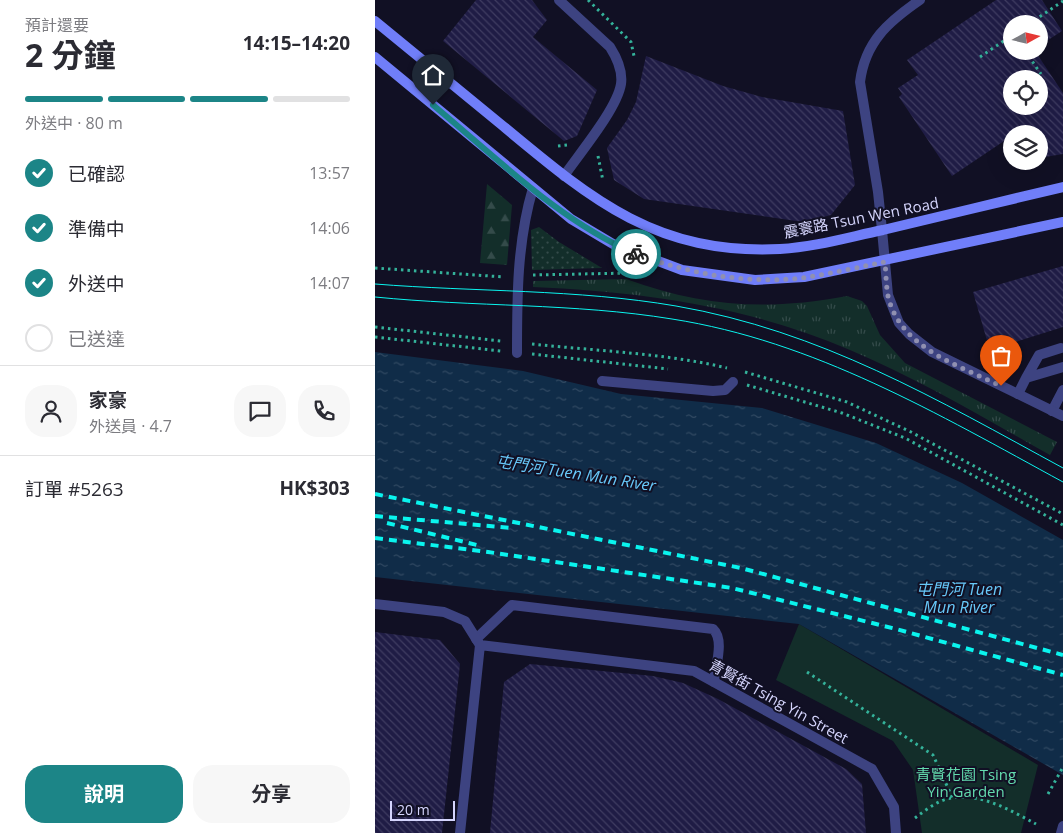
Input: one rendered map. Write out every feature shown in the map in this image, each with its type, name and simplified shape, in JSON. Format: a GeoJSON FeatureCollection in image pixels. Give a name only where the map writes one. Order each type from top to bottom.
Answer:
{"type":"FeatureCollection","features":[{"type":"Feature","properties":{"kind":"main road","name":"震寰路 Tsun Wen Road"},"geometry":{"type":"LineString","coordinates":[[375,21],[563,176],[602,204],[629,219],[666,234],[712,245],[758,249],[782,248],[829,242],[1063,186]]}},
{"type":"Feature","properties":{"kind":"main road"},"geometry":{"type":"LineString","coordinates":[[375,57],[571,219],[613,244],[659,263],[706,275],[779,280],[803,278],[885,262],[951,245],[1063,222]]}},
{"type":"Feature","properties":{"kind":"street"},"geometry":{"type":"LineString","coordinates":[[559,0],[610,47],[615,55],[621,74],[619,91],[611,107],[563,176]]}},
{"type":"Feature","properties":{"kind":"street"},"geometry":{"type":"LineString","coordinates":[[920,0],[898,15],[879,33],[871,44],[862,68],[860,82],[879,192],[888,295],[893,310],[909,334],[932,352],[1063,416]]}},
{"type":"Feature","properties":{"kind":"street"},"geometry":{"type":"LineString","coordinates":[[517,347],[517,281],[525,216],[533,188]]}},
{"type":"Feature","properties":{"kind":"street"},"geometry":{"type":"LineString","coordinates":[[1018,394],[1039,355],[1061,348]]}},
{"type":"Feature","properties":{"kind":"street"},"geometry":{"type":"LineString","coordinates":[[1026,378],[1063,367]]}},
{"type":"Feature","properties":{"kind":"street"},"geometry":{"type":"LineString","coordinates":[[602,381],[713,391],[725,390],[733,382]]}},
{"type":"Feature","properties":{"kind":"street"},"geometry":{"type":"LineString","coordinates":[[1052,411],[1063,390]]}},
{"type":"Feature","properties":{"kind":"street"},"geometry":{"type":"LineString","coordinates":[[375,604],[444,612],[465,620],[478,642],[460,833]]}},
{"type":"Feature","properties":{"kind":"street"},"geometry":{"type":"LineString","coordinates":[[478,642],[512,605],[713,629],[719,641],[714,682]]}},
{"type":"Feature","properties":{"kind":"street","name":"青賢街 Tsing Yin Street"},"geometry":{"type":"LineString","coordinates":[[478,642],[694,671],[872,769],[894,807],[896,833]]}},
{"type":"Feature","properties":{"kind":"street"},"geometry":{"type":"LineString","coordinates":[[1061,833],[1063,826]]}},
{"type":"Feature","properties":{"kind":"path"},"geometry":{"type":"LineString","coordinates":[[1042,15],[1063,1]]}},
{"type":"Feature","properties":{"kind":"path"},"geometry":{"type":"LineString","coordinates":[[980,57],[1003,41]]}},
{"type":"Feature","properties":{"kind":"path"},"geometry":{"type":"LineString","coordinates":[[558,146],[577,142]]}},
{"type":"Feature","properties":{"kind":"path"},"geometry":{"type":"LineString","coordinates":[[375,328],[517,347]]}},
{"type":"Feature","properties":{"kind":"path"},"geometry":{"type":"LineString","coordinates":[[375,338],[517,347],[697,362],[731,369]]}},
{"type":"Feature","properties":{"kind":"path"},"geometry":{"type":"LineString","coordinates":[[740,371],[847,402],[911,432],[1063,514]]}},
{"type":"Feature","properties":{"kind":"path"},"geometry":{"type":"LineString","coordinates":[[733,382],[772,391],[843,412],[905,438],[1063,525]]}},
{"type":"Feature","properties":{"kind":"path"},"geometry":{"type":"LineString","coordinates":[[807,672],[933,755],[953,799]]}},
{"type":"Feature","properties":{"kind":"path"},"geometry":{"type":"LineString","coordinates":[[1048,794],[1063,766]]}},
{"type":"Feature","properties":{"kind":"path"},"geometry":{"type":"LineString","coordinates":[[915,818],[942,801],[977,798],[993,803],[1036,824]]}},
{"type":"Feature","properties":{"kind":"green space"},"geometry":{"type":"Polygon","coordinates":[[[487,184],[512,205],[507,265],[480,263],[487,184]]]}},
{"type":"Feature","properties":{"kind":"green space"},"geometry":{"type":"Polygon","coordinates":[[[539,227],[559,242],[602,268],[532,270],[531,230],[539,227]]]}},
{"type":"Feature","properties":{"kind":"green space"},"geometry":{"type":"Polygon","coordinates":[[[626,279],[681,296],[735,304],[789,304],[847,296],[862,301],[867,306],[880,335],[905,363],[1057,442],[1050,455],[901,373],[850,350],[773,322],[695,304],[655,298],[574,289],[533,287],[533,281],[626,279]]]}},
{"type":"Feature","properties":{"kind":"green space","name":"青賢花園 Tsing Yin Garden"},"geometry":{"type":"Polygon","coordinates":[[[799,624],[1038,765],[1021,833],[922,833],[913,770],[893,741],[776,680],[799,624]]]}},
{"type":"Feature","properties":{"kind":"water","name":"屯門河 Tuen Mun River"},"geometry":{"type":"Polygon","coordinates":[[[375,352],[523,371],[621,394],[762,408],[876,443],[962,483],[1063,540],[1063,775],[799,624],[375,577],[375,352]]]}},
{"type":"Feature","properties":{"kind":"building"},"geometry":{"type":"Polygon","coordinates":[[[476,0],[532,0],[547,20],[533,37],[597,90],[577,136],[564,141],[443,41],[476,0]]]}},
{"type":"Feature","properties":{"kind":"building"},"geometry":{"type":"Polygon","coordinates":[[[996,0],[1042,0],[1062,31],[1048,40],[1048,15],[1003,15],[1003,60],[1041,60],[1048,70],[1003,70],[1003,115],[1048,115],[1048,70],[1063,93],[1063,154],[1048,156],[1048,125],[1003,125],[1003,142],[952,176],[899,97],[902,94],[898,88],[918,75],[907,60],[996,0]]]}},
{"type":"Feature","properties":{"kind":"building"},"geometry":{"type":"Polygon","coordinates":[[[646,56],[723,86],[762,97],[843,111],[855,185],[831,215],[803,222],[644,199],[614,180],[607,148],[627,120],[636,102],[646,56]]]}},
{"type":"Feature","properties":{"kind":"building"},"geometry":{"type":"Polygon","coordinates":[[[1063,266],[1063,327],[996,348],[988,344],[973,292],[1063,266]]]}},
{"type":"Feature","properties":{"kind":"building"},"geometry":{"type":"Polygon","coordinates":[[[375,632],[440,640],[460,664],[442,833],[375,833],[375,632]]]}},
{"type":"Feature","properties":{"kind":"building"},"geometry":{"type":"Polygon","coordinates":[[[530,664],[653,676],[683,683],[718,699],[846,769],[862,784],[866,833],[490,833],[504,682],[530,664]]]}},
{"type":"Feature","properties":{"kind":"tram line"},"geometry":{"type":"LineString","coordinates":[[375,284],[601,297],[676,306],[729,317],[780,332],[876,370],[969,417],[1063,468]]}},
{"type":"Feature","properties":{"kind":"tram line"},"geometry":{"type":"LineString","coordinates":[[375,297],[598,310],[672,319],[724,330],[775,344],[825,362],[874,383],[922,406],[1063,482]]}},
{"type":"Feature","properties":{"kind":"railway"},"geometry":{"type":"LineString","coordinates":[[375,494],[741,568],[1063,655]]}},
{"type":"Feature","properties":{"kind":"railway"},"geometry":{"type":"LineString","coordinates":[[375,516],[512,528]]}},
{"type":"Feature","properties":{"kind":"railway"},"geometry":{"type":"LineString","coordinates":[[387,523],[477,545]]}},
{"type":"Feature","properties":{"kind":"railway"},"geometry":{"type":"LineString","coordinates":[[375,538],[488,552],[732,588],[896,629],[1063,675]]}},
{"type":"Feature","properties":{"kind":"way so far"},"geometry":{"type":"LineString","coordinates":[[636,254],[682,270],[706,275],[755,280],[803,278],[885,262],[888,295],[893,310],[899,323],[909,334],[919,344],[932,352],[1001,386]]}},
{"type":"Feature","properties":{"kind":"route"},"geometry":{"type":"LineString","coordinates":[[433,105],[571,219],[613,244],[636,254]]}}]}
